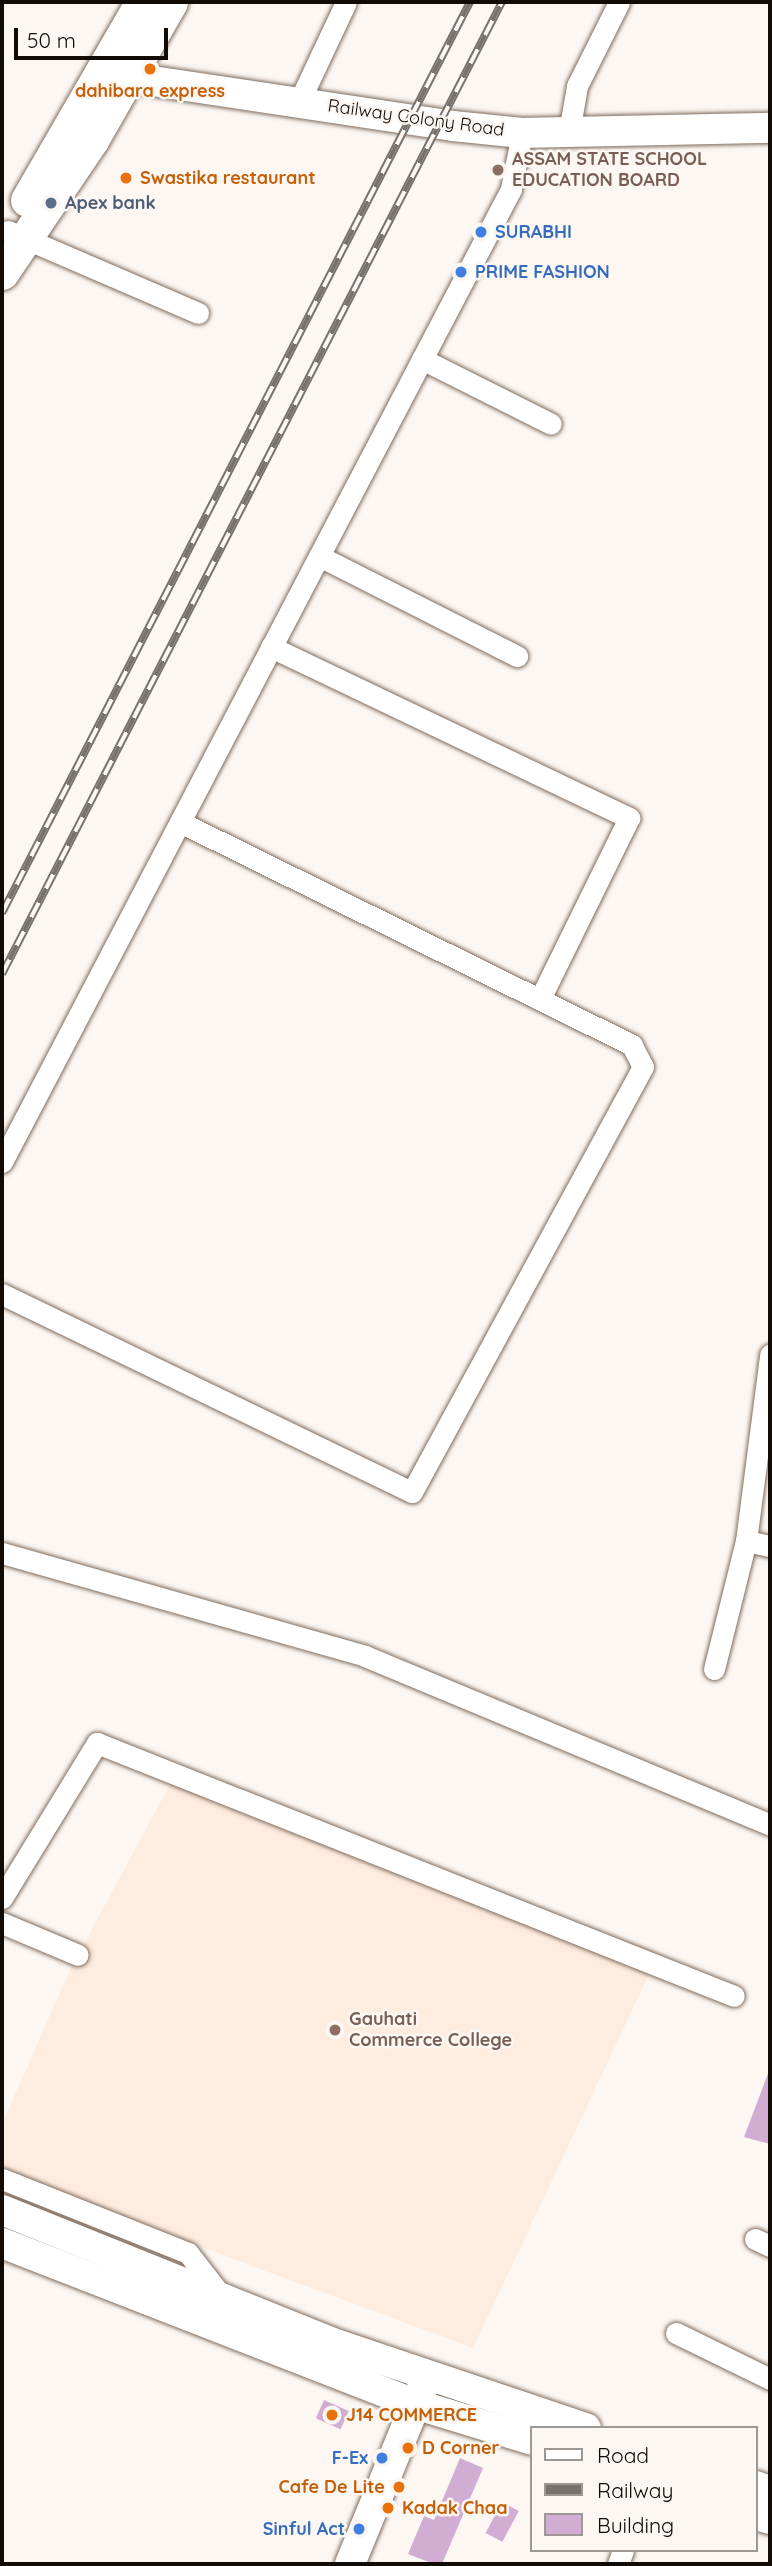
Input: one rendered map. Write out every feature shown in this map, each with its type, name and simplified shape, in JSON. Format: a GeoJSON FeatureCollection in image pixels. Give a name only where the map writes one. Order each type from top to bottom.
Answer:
{"type":"FeatureCollection","features":[{"type":"Feature","properties":{"kind":"main road"},"geometry":{"type":"LineString","coordinates":[[120,69],[142,2]]}},
{"type":"Feature","properties":{"kind":"main road"},"geometry":{"type":"LineString","coordinates":[[2,273],[12,236],[120,69],[171,2]]}},
{"type":"Feature","properties":{"kind":"main road","name":"Railway Colony Road"},"geometry":{"type":"LineString","coordinates":[[120,69],[299,102],[522,133],[770,128]]}},
{"type":"Feature","properties":{"kind":"main road"},"geometry":{"type":"LineString","coordinates":[[2,2210],[128,2261],[220,2315]]}},
{"type":"Feature","properties":{"kind":"main road"},"geometry":{"type":"LineString","coordinates":[[2,2243],[114,2290],[220,2315],[282,2338],[427,2376],[580,2426]]}},
{"type":"Feature","properties":{"kind":"main road"},"geometry":{"type":"LineString","coordinates":[[282,2338],[415,2404],[530,2439]]}},
{"type":"Feature","properties":{"kind":"main road"},"geometry":{"type":"LineString","coordinates":[[350,2564],[427,2376]]}},
{"type":"Feature","properties":{"kind":"street"},"geometry":{"type":"LineString","coordinates":[[299,102],[346,2]]}},
{"type":"Feature","properties":{"kind":"street"},"geometry":{"type":"LineString","coordinates":[[569,132],[577,86],[619,2]]}},
{"type":"Feature","properties":{"kind":"street"},"geometry":{"type":"LineString","coordinates":[[2,1162],[511,189],[522,133]]}},
{"type":"Feature","properties":{"kind":"street"},"geometry":{"type":"LineString","coordinates":[[12,236],[198,313]]}},
{"type":"Feature","properties":{"kind":"street"},"geometry":{"type":"LineString","coordinates":[[422,359],[551,424]]}},
{"type":"Feature","properties":{"kind":"street"},"geometry":{"type":"LineString","coordinates":[[318,556],[517,656]]}},
{"type":"Feature","properties":{"kind":"street"},"geometry":{"type":"LineString","coordinates":[[271,647],[629,818],[540,999]]}},
{"type":"Feature","properties":{"kind":"street"},"geometry":{"type":"LineString","coordinates":[[2,1294],[412,1492],[643,1068],[632,1045],[180,822]]}},
{"type":"Feature","properties":{"kind":"street"},"geometry":{"type":"LineString","coordinates":[[714,1669],[746,1541],[770,1355]]}},
{"type":"Feature","properties":{"kind":"street"},"geometry":{"type":"LineString","coordinates":[[746,1541],[770,1546]]}},
{"type":"Feature","properties":{"kind":"street"},"geometry":{"type":"LineString","coordinates":[[2,1553],[365,1656],[770,1825]]}},
{"type":"Feature","properties":{"kind":"street"},"geometry":{"type":"LineString","coordinates":[[2,1898],[97,1743],[734,1996]]}},
{"type":"Feature","properties":{"kind":"street"},"geometry":{"type":"LineString","coordinates":[[2,1923],[78,1955]]}},
{"type":"Feature","properties":{"kind":"street"},"geometry":{"type":"LineString","coordinates":[[2,2179],[188,2253],[220,2315]]}},
{"type":"Feature","properties":{"kind":"street"},"geometry":{"type":"LineString","coordinates":[[676,2333],[770,2379]]}},
{"type":"Feature","properties":{"kind":"shaded area","name":"Gauhati Commerce College"},"geometry":{"type":"Polygon","coordinates":[[[175,1775],[659,1953],[473,2348],[2,2173],[2,2124],[69,1972],[175,1775]]]}},
{"type":"Feature","properties":{"kind":"building"},"geometry":{"type":"Polygon","coordinates":[[[770,2072],[770,2144],[744,2137],[770,2072]]]}},
{"type":"Feature","properties":{"kind":"building","name":"J14 COMMERCE"},"geometry":{"type":"Polygon","coordinates":[[[324,2400],[349,2411],[341,2429],[316,2418],[324,2400]]]}},
{"type":"Feature","properties":{"kind":"building"},"geometry":{"type":"Polygon","coordinates":[[[460,2458],[483,2468],[442,2564],[434,2564],[408,2554],[424,2516],[434,2520],[460,2458]]]}},
{"type":"Feature","properties":{"kind":"building"},"geometry":{"type":"Polygon","coordinates":[[[502,2502],[519,2511],[502,2542],[486,2533],[502,2502]]]}},
{"type":"Feature","properties":{"kind":"railway"},"geometry":{"type":"LineString","coordinates":[[2,913],[470,2]]}},
{"type":"Feature","properties":{"kind":"railway"},"geometry":{"type":"LineString","coordinates":[[2,974],[502,2]]}},
{"type":"Feature","properties":{"kind":"place","name":"dahibara express"},"geometry":{"type":"Point","coordinates":[150,69]}},
{"type":"Feature","properties":{"kind":"place","name":"ASSAM STATE SCHOOL EDUCATION BOARD"},"geometry":{"type":"Point","coordinates":[498,170]}},
{"type":"Feature","properties":{"kind":"place","name":"Swastika restaurant"},"geometry":{"type":"Point","coordinates":[126,178]}},
{"type":"Feature","properties":{"kind":"place","name":"Apex bank"},"geometry":{"type":"Point","coordinates":[51,203]}},
{"type":"Feature","properties":{"kind":"place","name":"SURABHI"},"geometry":{"type":"Point","coordinates":[481,232]}},
{"type":"Feature","properties":{"kind":"place","name":"PRIME FASHION"},"geometry":{"type":"Point","coordinates":[461,272]}},
{"type":"Feature","properties":{"kind":"place","name":"Gauhati Commerce College"},"geometry":{"type":"Point","coordinates":[335,2030]}},
{"type":"Feature","properties":{"kind":"place","name":"J14 COMMERCE"},"geometry":{"type":"Point","coordinates":[332,2415]}},
{"type":"Feature","properties":{"kind":"place","name":"D Corner"},"geometry":{"type":"Point","coordinates":[408,2448]}},
{"type":"Feature","properties":{"kind":"place","name":"F-Ex"},"geometry":{"type":"Point","coordinates":[382,2458]}},
{"type":"Feature","properties":{"kind":"place","name":"Cafe De Lite"},"geometry":{"type":"Point","coordinates":[399,2487]}},
{"type":"Feature","properties":{"kind":"place","name":"Kadak Chaa"},"geometry":{"type":"Point","coordinates":[388,2508]}},
{"type":"Feature","properties":{"kind":"place","name":"Sinful Act"},"geometry":{"type":"Point","coordinates":[359,2529]}}]}
